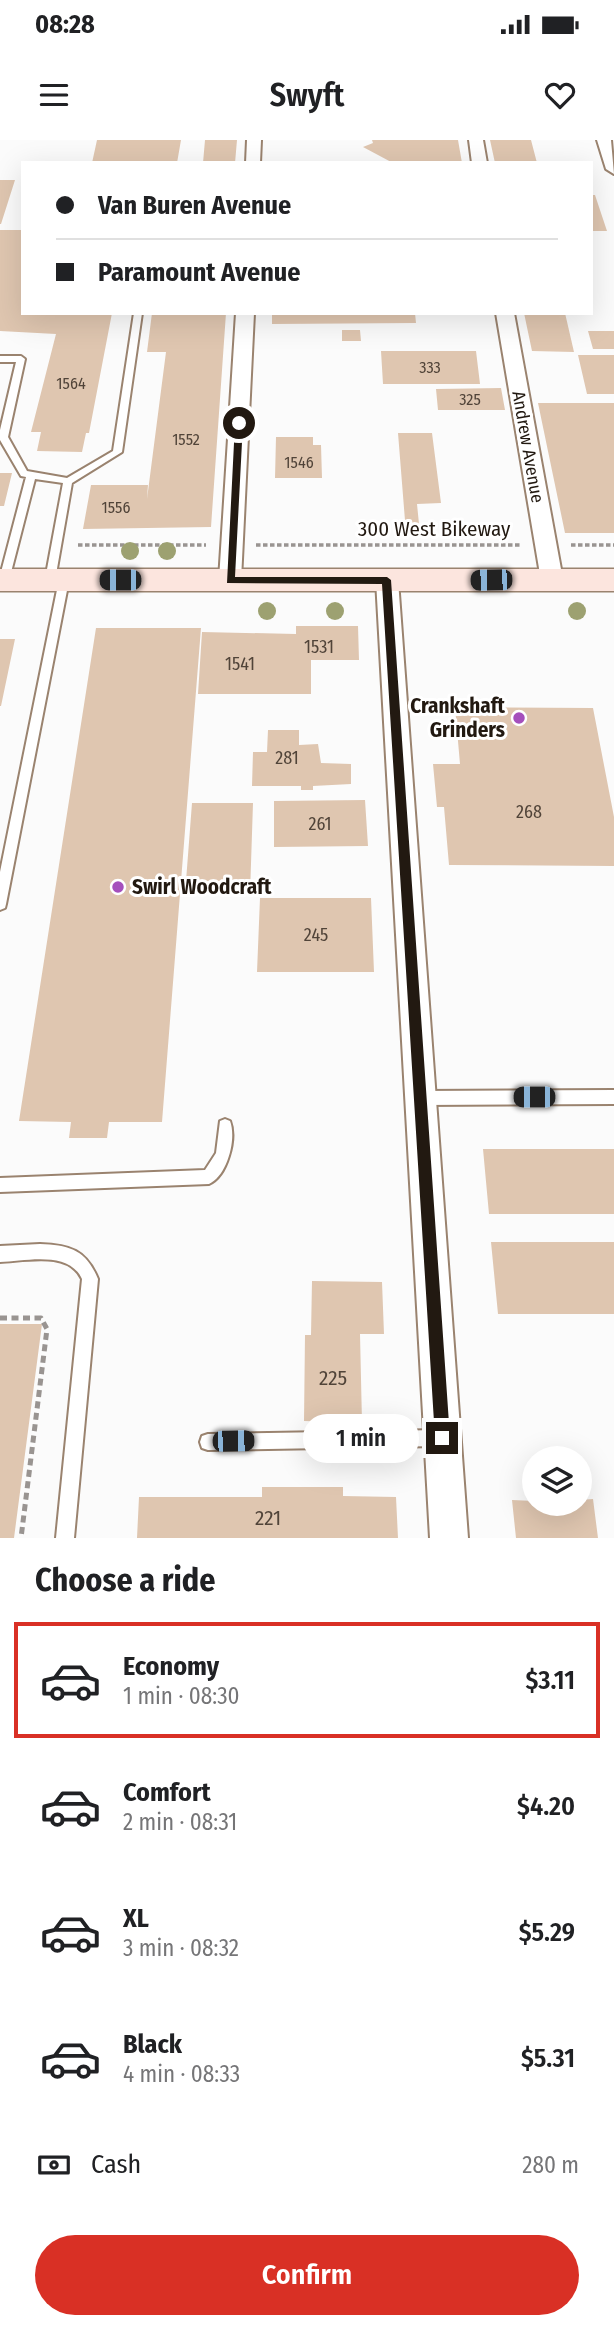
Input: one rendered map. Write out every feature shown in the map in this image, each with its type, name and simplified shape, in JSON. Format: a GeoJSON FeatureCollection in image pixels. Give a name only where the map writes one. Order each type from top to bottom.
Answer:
{"type":"FeatureCollection","features":[{"type":"Feature","properties":{"kind":"main road"},"geometry":{"type":"LineString","coordinates":[[2,580],[614,580]]}},
{"type":"Feature","properties":{"kind":"street"},"geometry":{"type":"LineString","coordinates":[[253,161],[254,140]]}},
{"type":"Feature","properties":{"kind":"street"},"geometry":{"type":"LineString","coordinates":[[476,140],[480,161]]}},
{"type":"Feature","properties":{"kind":"street"},"geometry":{"type":"LineString","coordinates":[[604,140],[614,169]]}},
{"type":"Feature","properties":{"kind":"street"},"geometry":{"type":"LineString","coordinates":[[230,580],[245,315]]}},
{"type":"Feature","properties":{"kind":"street","name":"Andrew Avenue"},"geometry":{"type":"LineString","coordinates":[[505,315],[552,580]]}},
{"type":"Feature","properties":{"kind":"street"},"geometry":{"type":"LineString","coordinates":[[387,580],[449,1538]]}},
{"type":"Feature","properties":{"kind":"lane"},"geometry":{"type":"LineString","coordinates":[[0,359],[21,359],[3,437],[24,474],[68,481],[117,452],[138,315]]}},
{"type":"Feature","properties":{"kind":"lane"},"geometry":{"type":"LineString","coordinates":[[2,580],[31,475]]}},
{"type":"Feature","properties":{"kind":"lane"},"geometry":{"type":"LineString","coordinates":[[0,904],[57,580],[57,545],[68,481]]}},
{"type":"Feature","properties":{"kind":"lane"},"geometry":{"type":"LineString","coordinates":[[420,1098],[614,1097]]}},
{"type":"Feature","properties":{"kind":"lane"},"geometry":{"type":"LineString","coordinates":[[0,1185],[209,1177],[223,1155],[225,1126]]}},
{"type":"Feature","properties":{"kind":"lane"},"geometry":{"type":"LineString","coordinates":[[0,1254],[67,1254],[78,1258],[87,1266],[90,1279],[65,1538]]}},
{"type":"Feature","properties":{"kind":"lane"},"geometry":{"type":"LineString","coordinates":[[208,1442],[442,1438]]}},
{"type":"Feature","properties":{"kind":"path"},"geometry":{"type":"LineString","coordinates":[[57,545],[210,545]]}},
{"type":"Feature","properties":{"kind":"path","name":"300 West Bikeway"},"geometry":{"type":"LineString","coordinates":[[254,545],[614,545]]}},
{"type":"Feature","properties":{"kind":"path"},"geometry":{"type":"LineString","coordinates":[[0,1318],[41,1318],[47,1329],[21,1538]]}},
{"type":"Feature","properties":{"kind":"building"},"geometry":{"type":"Polygon","coordinates":[[[97,140],[181,140],[177,161],[92,161],[97,140]]]}},
{"type":"Feature","properties":{"kind":"building"},"geometry":{"type":"Polygon","coordinates":[[[205,140],[237,140],[235,161],[203,161],[205,140]]]}},
{"type":"Feature","properties":{"kind":"building"},"geometry":{"type":"Polygon","coordinates":[[[372,140],[458,140],[462,161],[389,161],[363,147],[373,143],[372,140]]]}},
{"type":"Feature","properties":{"kind":"building"},"geometry":{"type":"Polygon","coordinates":[[[490,140],[531,140],[536,161],[495,161],[490,140]]]}},
{"type":"Feature","properties":{"kind":"building"},"geometry":{"type":"Polygon","coordinates":[[[0,180],[15,180],[1,224],[0,224],[0,180]]]}},
{"type":"Feature","properties":{"kind":"building"},"geometry":{"type":"Polygon","coordinates":[[[593,195],[595,195],[607,231],[593,231],[593,195]]]}},
{"type":"Feature","properties":{"kind":"building"},"geometry":{"type":"Polygon","coordinates":[[[0,230],[21,230],[21,315],[112,315],[89,433],[86,433],[82,452],[37,451],[41,432],[31,432],[56,334],[0,331],[0,230]]]}},
{"type":"Feature","properties":{"kind":"building"},"geometry":{"type":"Polygon","coordinates":[[[152,315],[226,315],[211,527],[83,529],[91,485],[148,485],[147,499],[166,352],[147,352],[152,315]]]}},
{"type":"Feature","properties":{"kind":"building"},"geometry":{"type":"Polygon","coordinates":[[[272,315],[415,315],[416,323],[272,324],[272,315]]]}},
{"type":"Feature","properties":{"kind":"building"},"geometry":{"type":"Polygon","coordinates":[[[524,315],[565,315],[574,352],[532,351],[524,315]]]}},
{"type":"Feature","properties":{"kind":"building"},"geometry":{"type":"Polygon","coordinates":[[[342,330],[360,330],[361,341],[342,341],[342,330]]]}},
{"type":"Feature","properties":{"kind":"building"},"geometry":{"type":"Polygon","coordinates":[[[588,331],[614,331],[614,349],[593,349],[588,331]]]}},
{"type":"Feature","properties":{"kind":"building"},"geometry":{"type":"Polygon","coordinates":[[[381,351],[476,351],[480,384],[383,384],[381,351]]]}},
{"type":"Feature","properties":{"kind":"building"},"geometry":{"type":"Polygon","coordinates":[[[578,355],[614,355],[614,394],[587,394],[578,355]]]}},
{"type":"Feature","properties":{"kind":"building"},"geometry":{"type":"Polygon","coordinates":[[[501,388],[505,410],[438,410],[436,389],[501,388]]]}},
{"type":"Feature","properties":{"kind":"building"},"geometry":{"type":"Polygon","coordinates":[[[538,403],[614,403],[614,533],[565,533],[538,403]]]}},
{"type":"Feature","properties":{"kind":"building"},"geometry":{"type":"Polygon","coordinates":[[[398,433],[432,433],[441,503],[417,504],[420,534],[406,533],[398,433]]]}},
{"type":"Feature","properties":{"kind":"building"},"geometry":{"type":"Polygon","coordinates":[[[276,437],[313,437],[313,445],[321,445],[322,478],[275,478],[276,437]]]}},
{"type":"Feature","properties":{"kind":"building"},"geometry":{"type":"Polygon","coordinates":[[[0,473],[12,473],[4,506],[0,506],[0,473]]]}},
{"type":"Feature","properties":{"kind":"building"},"geometry":{"type":"Polygon","coordinates":[[[296,626],[358,626],[359,660],[311,660],[311,694],[198,694],[202,632],[296,634],[296,626]]]}},
{"type":"Feature","properties":{"kind":"building","name":"Swirl Woodcraft"},"geometry":{"type":"Polygon","coordinates":[[[96,628],[201,628],[162,1122],[109,1122],[107,1138],[69,1138],[71,1122],[19,1121],[96,628]]]}},
{"type":"Feature","properties":{"kind":"building"},"geometry":{"type":"Polygon","coordinates":[[[0,639],[15,639],[1,706],[0,706],[0,639]]]}},
{"type":"Feature","properties":{"kind":"building"},"geometry":{"type":"Polygon","coordinates":[[[455,707],[593,708],[614,817],[614,866],[449,865],[444,807],[437,807],[433,764],[460,764],[455,707]]]}},
{"type":"Feature","properties":{"kind":"building"},"geometry":{"type":"Polygon","coordinates":[[[268,730],[299,730],[299,745],[318,744],[321,763],[351,764],[351,784],[313,786],[313,790],[301,790],[301,786],[252,786],[253,752],[267,752],[268,730]]]}},
{"type":"Feature","properties":{"kind":"building"},"geometry":{"type":"Polygon","coordinates":[[[365,800],[368,846],[274,847],[274,801],[365,800]]]}},
{"type":"Feature","properties":{"kind":"building"},"geometry":{"type":"Polygon","coordinates":[[[192,803],[253,803],[250,894],[185,894],[192,803]]]}},
{"type":"Feature","properties":{"kind":"building"},"geometry":{"type":"Polygon","coordinates":[[[260,898],[371,898],[374,972],[257,972],[260,898]]]}},
{"type":"Feature","properties":{"kind":"building"},"geometry":{"type":"Polygon","coordinates":[[[483,1149],[614,1149],[614,1214],[489,1214],[483,1149]]]}},
{"type":"Feature","properties":{"kind":"building"},"geometry":{"type":"Polygon","coordinates":[[[491,1242],[614,1242],[614,1314],[498,1314],[491,1242]]]}},
{"type":"Feature","properties":{"kind":"building"},"geometry":{"type":"Polygon","coordinates":[[[312,1281],[382,1282],[384,1334],[360,1334],[362,1423],[304,1421],[305,1335],[311,1335],[312,1281]]]}},
{"type":"Feature","properties":{"kind":"building"},"geometry":{"type":"Polygon","coordinates":[[[0,1324],[42,1324],[14,1538],[0,1538],[0,1324]]]}},
{"type":"Feature","properties":{"kind":"building"},"geometry":{"type":"Polygon","coordinates":[[[262,1487],[343,1487],[343,1496],[396,1497],[398,1538],[137,1538],[139,1497],[262,1497],[262,1487]]]}},
{"type":"Feature","properties":{"kind":"building"},"geometry":{"type":"Polygon","coordinates":[[[592,1499],[598,1538],[516,1538],[512,1500],[522,1500],[522,1516],[592,1516],[592,1499]]]}},
{"type":"Feature","properties":{"kind":"place","name":"Crankshaft Grinders"},"geometry":{"type":"Point","coordinates":[519,718]}},
{"type":"Feature","properties":{"kind":"place","name":"Swirl Woodcraft"},"geometry":{"type":"Point","coordinates":[118,887]}},
{"type":"Feature","properties":{"kind":"route"},"geometry":{"type":"LineString","coordinates":[[239,423],[230,580],[387,580],[442,1438]]}}]}
